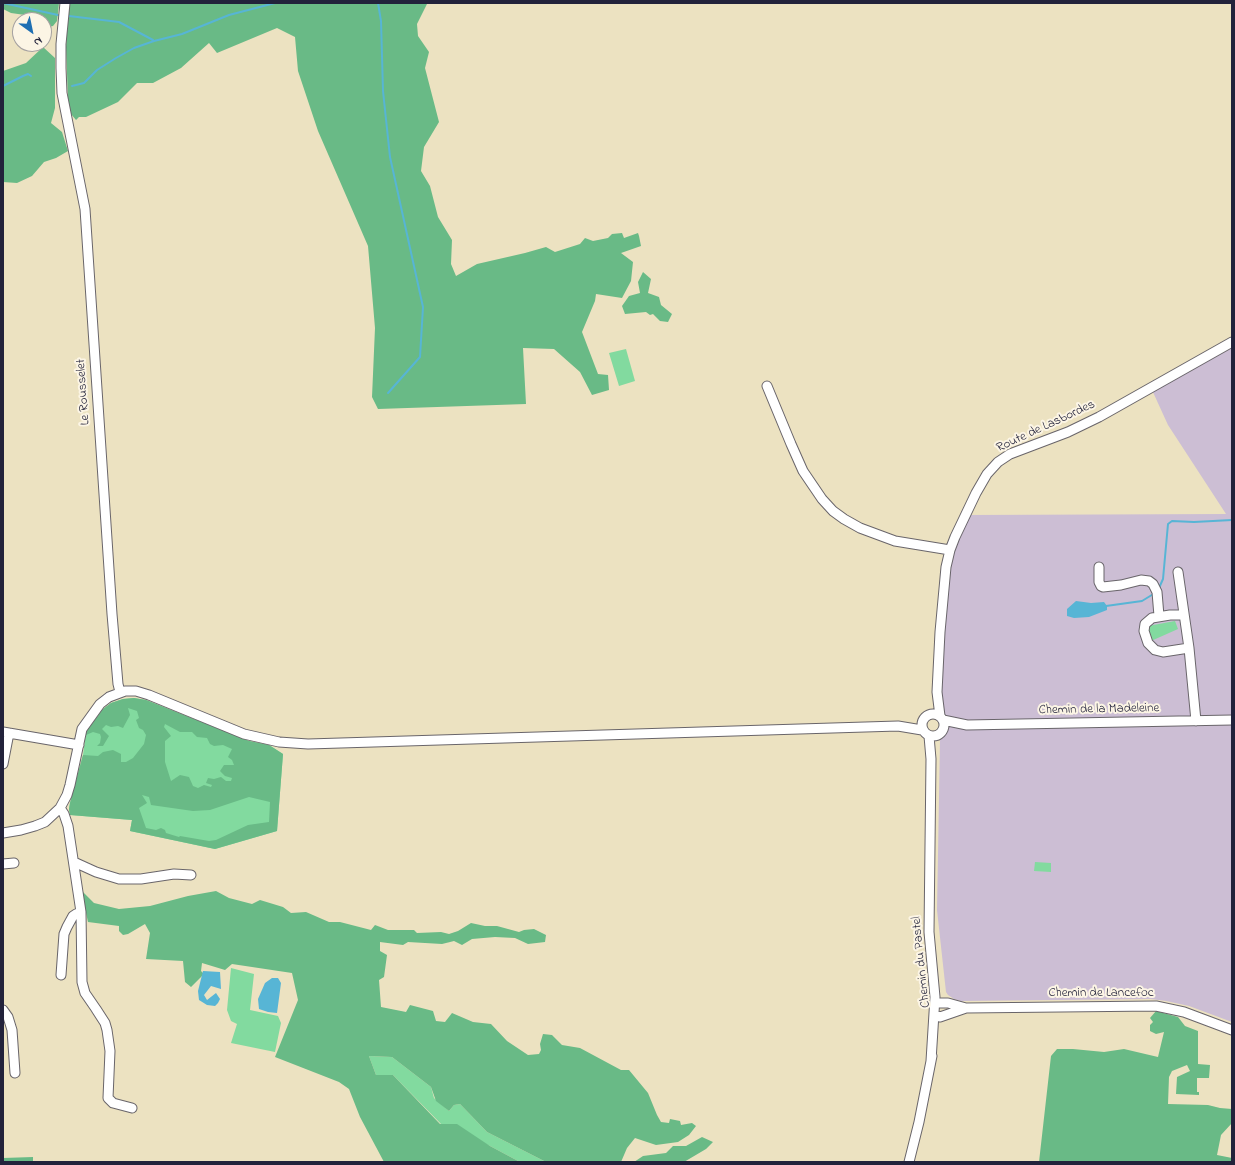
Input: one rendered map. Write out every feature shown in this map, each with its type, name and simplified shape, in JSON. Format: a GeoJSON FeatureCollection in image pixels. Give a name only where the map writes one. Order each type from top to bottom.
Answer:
{"type":"FeatureCollection","features":[{"type":"Feature","properties":{"kind":"street","name":"Le Rousselet"},"geometry":{"type":"LineString","coordinates":[[65,3],[60,68],[62,93],[85,209],[112,606],[118,684],[120,692]]}},
{"type":"Feature","properties":{"kind":"street","name":"Route de Lasbordes"},"geometry":{"type":"LineString","coordinates":[[942,718],[937,692],[943,584],[950,550],[981,482],[992,468],[1003,459],[1020,450],[1068,432],[1099,417],[1232,342]]}},
{"type":"Feature","properties":{"kind":"street"},"geometry":{"type":"LineString","coordinates":[[767,386],[804,471],[822,499],[832,511],[860,528],[895,541],[950,550]]}},
{"type":"Feature","properties":{"kind":"street"},"geometry":{"type":"LineString","coordinates":[[1099,567],[1100,584],[1103,587],[1141,580],[1149,581],[1153,584],[1157,592],[1159,616]]}},
{"type":"Feature","properties":{"kind":"street"},"geometry":{"type":"LineString","coordinates":[[1178,572],[1189,648],[1196,721]]}},
{"type":"Feature","properties":{"kind":"street"},"geometry":{"type":"LineString","coordinates":[[1184,615],[1159,616],[1149,620],[1144,627],[1144,635],[1150,646],[1155,650],[1163,652],[1189,648]]}},
{"type":"Feature","properties":{"kind":"street"},"geometry":{"type":"LineString","coordinates":[[3,832],[21,830],[45,822],[60,808],[67,795],[82,729],[100,704],[109,697],[120,692],[136,692],[149,695],[244,734],[279,742],[308,744],[898,726],[923,720],[930,714],[937,714],[942,718]]}},
{"type":"Feature","properties":{"kind":"street","name":"Route de Lasbordes"},"geometry":{"type":"LineString","coordinates":[[930,714],[937,692]]}},
{"type":"Feature","properties":{"kind":"street","name":"Chemin de la Madeleine"},"geometry":{"type":"LineString","coordinates":[[942,718],[967,725]]}},
{"type":"Feature","properties":{"kind":"street","name":"Chemin du Pastel"},"geometry":{"type":"LineString","coordinates":[[933,733],[944,727],[942,718]]}},
{"type":"Feature","properties":{"kind":"street","name":"Chemin du Pastel"},"geometry":{"type":"LineString","coordinates":[[923,720],[922,723],[933,733]]}},
{"type":"Feature","properties":{"kind":"street","name":"Chemin de la Madeleine"},"geometry":{"type":"LineString","coordinates":[[933,733],[967,725],[1232,720]]}},
{"type":"Feature","properties":{"kind":"street"},"geometry":{"type":"LineString","coordinates":[[898,726],[933,733]]}},
{"type":"Feature","properties":{"kind":"street"},"geometry":{"type":"LineString","coordinates":[[3,764],[6,732],[79,745]]}},
{"type":"Feature","properties":{"kind":"street","name":"Chemin du Pastel"},"geometry":{"type":"LineString","coordinates":[[909,1162],[919,1122],[931,1061],[938,1003],[939,972],[930,908],[931,759],[933,733]]}},
{"type":"Feature","properties":{"kind":"street"},"geometry":{"type":"LineString","coordinates":[[60,808],[67,821],[81,912],[82,982],[85,993],[105,1023],[107,1030],[110,1051],[108,1098],[113,1103],[132,1108]]}},
{"type":"Feature","properties":{"kind":"street"},"geometry":{"type":"LineString","coordinates":[[74,862],[96,872],[119,879],[141,879],[174,874],[191,875]]}},
{"type":"Feature","properties":{"kind":"street"},"geometry":{"type":"LineString","coordinates":[[3,864],[14,863]]}},
{"type":"Feature","properties":{"kind":"street"},"geometry":{"type":"LineString","coordinates":[[61,975],[64,934],[73,916],[81,912]]}},
{"type":"Feature","properties":{"kind":"street","name":"Chemin de Lancefoc"},"geometry":{"type":"LineString","coordinates":[[938,1003],[948,1003],[966,1008]]}},
{"type":"Feature","properties":{"kind":"street","name":"Chemin de Lancefoc"},"geometry":{"type":"LineString","coordinates":[[937,1016],[966,1008],[1156,1006],[1184,1012],[1232,1030]]}},
{"type":"Feature","properties":{"kind":"street"},"geometry":{"type":"LineString","coordinates":[[3,1010],[8,1017],[12,1030],[15,1073]]}},
{"type":"Feature","properties":{"kind":"shaded area"},"geometry":{"type":"Polygon","coordinates":[[[1232,348],[1232,1022],[1189,1006],[1151,999],[961,1001],[954,999],[946,992],[937,910],[940,741],[945,604],[949,569],[955,545],[967,515],[1226,514],[1168,425],[1152,390],[1232,348]]]}},
{"type":"Feature","properties":{"kind":"green space"},"geometry":{"type":"Polygon","coordinates":[[[3,3],[59,3],[57,21],[52,26],[52,12],[12,13],[3,9],[3,3]]]}},
{"type":"Feature","properties":{"kind":"green space"},"geometry":{"type":"Polygon","coordinates":[[[69,3],[426,3],[427,4],[417,24],[418,36],[429,52],[425,68],[439,122],[424,147],[421,171],[430,186],[438,217],[452,240],[451,264],[456,276],[477,264],[546,247],[555,252],[580,244],[585,238],[593,241],[608,238],[612,234],[622,233],[624,238],[638,233],[641,246],[621,253],[633,262],[631,281],[622,298],[596,294],[595,301],[582,332],[598,374],[608,375],[609,390],[592,395],[580,372],[554,349],[523,348],[526,404],[378,409],[372,397],[375,328],[368,246],[318,131],[298,71],[295,37],[277,28],[217,53],[209,43],[181,68],[153,83],[137,83],[118,102],[86,117],[79,117],[76,120],[71,114],[68,99],[66,47],[69,3]]]}},
{"type":"Feature","properties":{"kind":"green space"},"geometry":{"type":"Polygon","coordinates":[[[38,52],[48,52],[55,58],[55,108],[51,123],[62,132],[68,151],[56,158],[44,162],[32,176],[17,183],[3,182],[3,71],[26,63],[38,52]]]}},
{"type":"Feature","properties":{"kind":"green space"},"geometry":{"type":"Polygon","coordinates":[[[643,272],[651,279],[648,293],[659,297],[661,305],[672,314],[668,322],[660,321],[653,314],[650,315],[646,312],[625,314],[622,306],[629,296],[640,293],[638,282],[643,272]]]}},
{"type":"Feature","properties":{"kind":"green space"},"geometry":{"type":"Polygon","coordinates":[[[626,349],[635,381],[619,386],[609,353],[626,349]]]}},
{"type":"Feature","properties":{"kind":"green space"},"geometry":{"type":"Polygon","coordinates":[[[1175,621],[1178,629],[1151,641],[1148,626],[1175,621]]]}},
{"type":"Feature","properties":{"kind":"green space"},"geometry":{"type":"Polygon","coordinates":[[[134,698],[146,700],[249,741],[269,745],[283,754],[277,831],[215,849],[130,831],[132,820],[70,815],[70,803],[83,755],[86,732],[103,709],[111,703],[123,699],[134,698]]]}},
{"type":"Feature","properties":{"kind":"green space"},"geometry":{"type":"Polygon","coordinates":[[[134,698],[146,700],[249,741],[269,745],[283,754],[277,831],[215,849],[130,831],[132,820],[70,815],[70,803],[83,755],[98,756],[103,752],[113,750],[121,754],[121,762],[126,762],[133,758],[144,744],[146,735],[143,730],[139,728],[136,720],[139,718],[137,711],[128,708],[130,715],[123,728],[106,725],[102,729],[109,736],[103,746],[97,746],[100,743],[100,734],[93,732],[86,735],[86,732],[103,709],[111,703],[123,699],[134,698]],[[165,724],[164,727],[171,736],[165,741],[165,762],[171,781],[180,775],[189,777],[193,786],[198,788],[204,785],[211,787],[212,785],[206,783],[208,778],[214,779],[221,777],[226,781],[231,781],[232,778],[225,776],[220,771],[224,765],[234,765],[232,760],[228,757],[232,749],[223,745],[214,746],[210,744],[207,738],[197,737],[192,732],[180,732],[165,724]],[[142,795],[147,803],[139,808],[146,828],[156,830],[161,828],[165,830],[166,833],[179,837],[209,841],[216,840],[248,825],[269,822],[270,802],[249,797],[210,810],[193,811],[151,805],[149,797],[142,795]]]}},
{"type":"Feature","properties":{"kind":"green space"},"geometry":{"type":"Polygon","coordinates":[[[1035,862],[1051,863],[1051,872],[1034,871],[1035,862]]]}},
{"type":"Feature","properties":{"kind":"green space"},"geometry":{"type":"Polygon","coordinates":[[[81,890],[94,903],[119,909],[150,906],[188,896],[216,891],[229,898],[252,904],[260,900],[283,907],[291,913],[306,912],[329,922],[340,922],[371,930],[375,925],[388,930],[414,930],[417,933],[441,932],[449,934],[458,931],[471,923],[485,926],[497,926],[519,932],[534,929],[546,935],[545,942],[528,944],[515,938],[495,937],[472,939],[462,945],[454,941],[442,944],[408,942],[403,945],[380,942],[380,951],[387,955],[384,977],[379,980],[381,1007],[406,1012],[410,1005],[433,1011],[436,1021],[445,1022],[452,1013],[473,1022],[491,1024],[507,1041],[528,1055],[539,1054],[543,1034],[552,1035],[562,1045],[580,1048],[621,1070],[629,1070],[648,1093],[661,1122],[669,1123],[670,1119],[680,1121],[681,1125],[692,1123],[696,1126],[689,1135],[678,1142],[656,1145],[635,1138],[627,1148],[621,1162],[546,1162],[487,1132],[460,1104],[454,1105],[449,1111],[436,1101],[431,1087],[392,1057],[369,1056],[376,1075],[393,1075],[440,1124],[457,1124],[490,1146],[520,1162],[384,1162],[360,1117],[349,1089],[339,1082],[275,1057],[298,1000],[292,973],[232,964],[225,970],[202,963],[201,971],[204,974],[191,987],[185,982],[183,961],[146,959],[150,933],[145,924],[128,934],[123,935],[119,931],[119,926],[88,922],[81,890]]]}},
{"type":"Feature","properties":{"kind":"green space"},"geometry":{"type":"Polygon","coordinates":[[[231,968],[254,974],[250,1010],[278,1016],[281,1023],[275,1052],[231,1043],[237,1024],[231,1021],[227,1010],[231,968]]]}},
{"type":"Feature","properties":{"kind":"green space"},"geometry":{"type":"Polygon","coordinates":[[[1156,1011],[1178,1017],[1185,1026],[1198,1031],[1198,1064],[1210,1065],[1209,1078],[1197,1078],[1197,1092],[1199,1092],[1199,1095],[1176,1094],[1177,1077],[1190,1071],[1187,1065],[1172,1071],[1169,1077],[1168,1104],[1208,1105],[1232,1109],[1232,1123],[1221,1135],[1217,1155],[1232,1158],[1232,1162],[1039,1162],[1051,1056],[1057,1049],[1104,1052],[1124,1049],[1158,1057],[1164,1032],[1156,1034],[1150,1031],[1150,1025],[1153,1022],[1150,1018],[1156,1011]]]}},
{"type":"Feature","properties":{"kind":"green space"},"geometry":{"type":"Polygon","coordinates":[[[369,1056],[392,1057],[431,1087],[434,1098],[449,1111],[454,1105],[460,1104],[487,1132],[546,1162],[520,1162],[490,1146],[441,1124],[393,1075],[376,1075],[369,1056]]]}},
{"type":"Feature","properties":{"kind":"green space"},"geometry":{"type":"Polygon","coordinates":[[[702,1137],[713,1142],[706,1149],[684,1162],[634,1162],[643,1156],[666,1153],[673,1146],[686,1146],[702,1137]]]}},
{"type":"Feature","properties":{"kind":"green space"},"geometry":{"type":"Polygon","coordinates":[[[33,1157],[33,1162],[3,1162],[3,1158],[33,1157]]]}},
{"type":"Feature","properties":{"kind":"water"},"geometry":{"type":"Polygon","coordinates":[[[1076,601],[1091,603],[1104,602],[1107,606],[1107,610],[1089,617],[1074,618],[1067,616],[1067,609],[1076,601]]]}},
{"type":"Feature","properties":{"kind":"water"},"geometry":{"type":"Polygon","coordinates":[[[203,971],[220,972],[221,989],[211,986],[204,995],[207,1000],[216,993],[220,999],[215,1006],[207,1005],[199,1000],[198,991],[203,971]]]}},
{"type":"Feature","properties":{"kind":"water"},"geometry":{"type":"Polygon","coordinates":[[[272,978],[278,978],[281,983],[277,1013],[259,1009],[258,999],[265,983],[272,978]]]}},
{"type":"Feature","properties":{"kind":"waterway"},"geometry":{"type":"LineString","coordinates":[[3,3],[58,15]]}},
{"type":"Feature","properties":{"kind":"waterway"},"geometry":{"type":"LineString","coordinates":[[72,86],[84,83],[97,70],[134,48],[182,34],[229,15],[275,3]]}},
{"type":"Feature","properties":{"kind":"waterway"},"geometry":{"type":"LineString","coordinates":[[378,3],[381,21],[383,91],[390,157],[423,307],[420,357],[388,393]]}},
{"type":"Feature","properties":{"kind":"waterway"},"geometry":{"type":"LineString","coordinates":[[69,16],[119,22],[153,40]]}},
{"type":"Feature","properties":{"kind":"waterway"},"geometry":{"type":"LineString","coordinates":[[3,86],[28,74],[31,76]]}},
{"type":"Feature","properties":{"kind":"waterway"},"geometry":{"type":"LineString","coordinates":[[1159,588],[1163,579],[1168,524],[1172,521],[1194,522],[1232,520]]}},
{"type":"Feature","properties":{"kind":"waterway"},"geometry":{"type":"LineString","coordinates":[[1106,606],[1142,601],[1155,593]]}}]}
